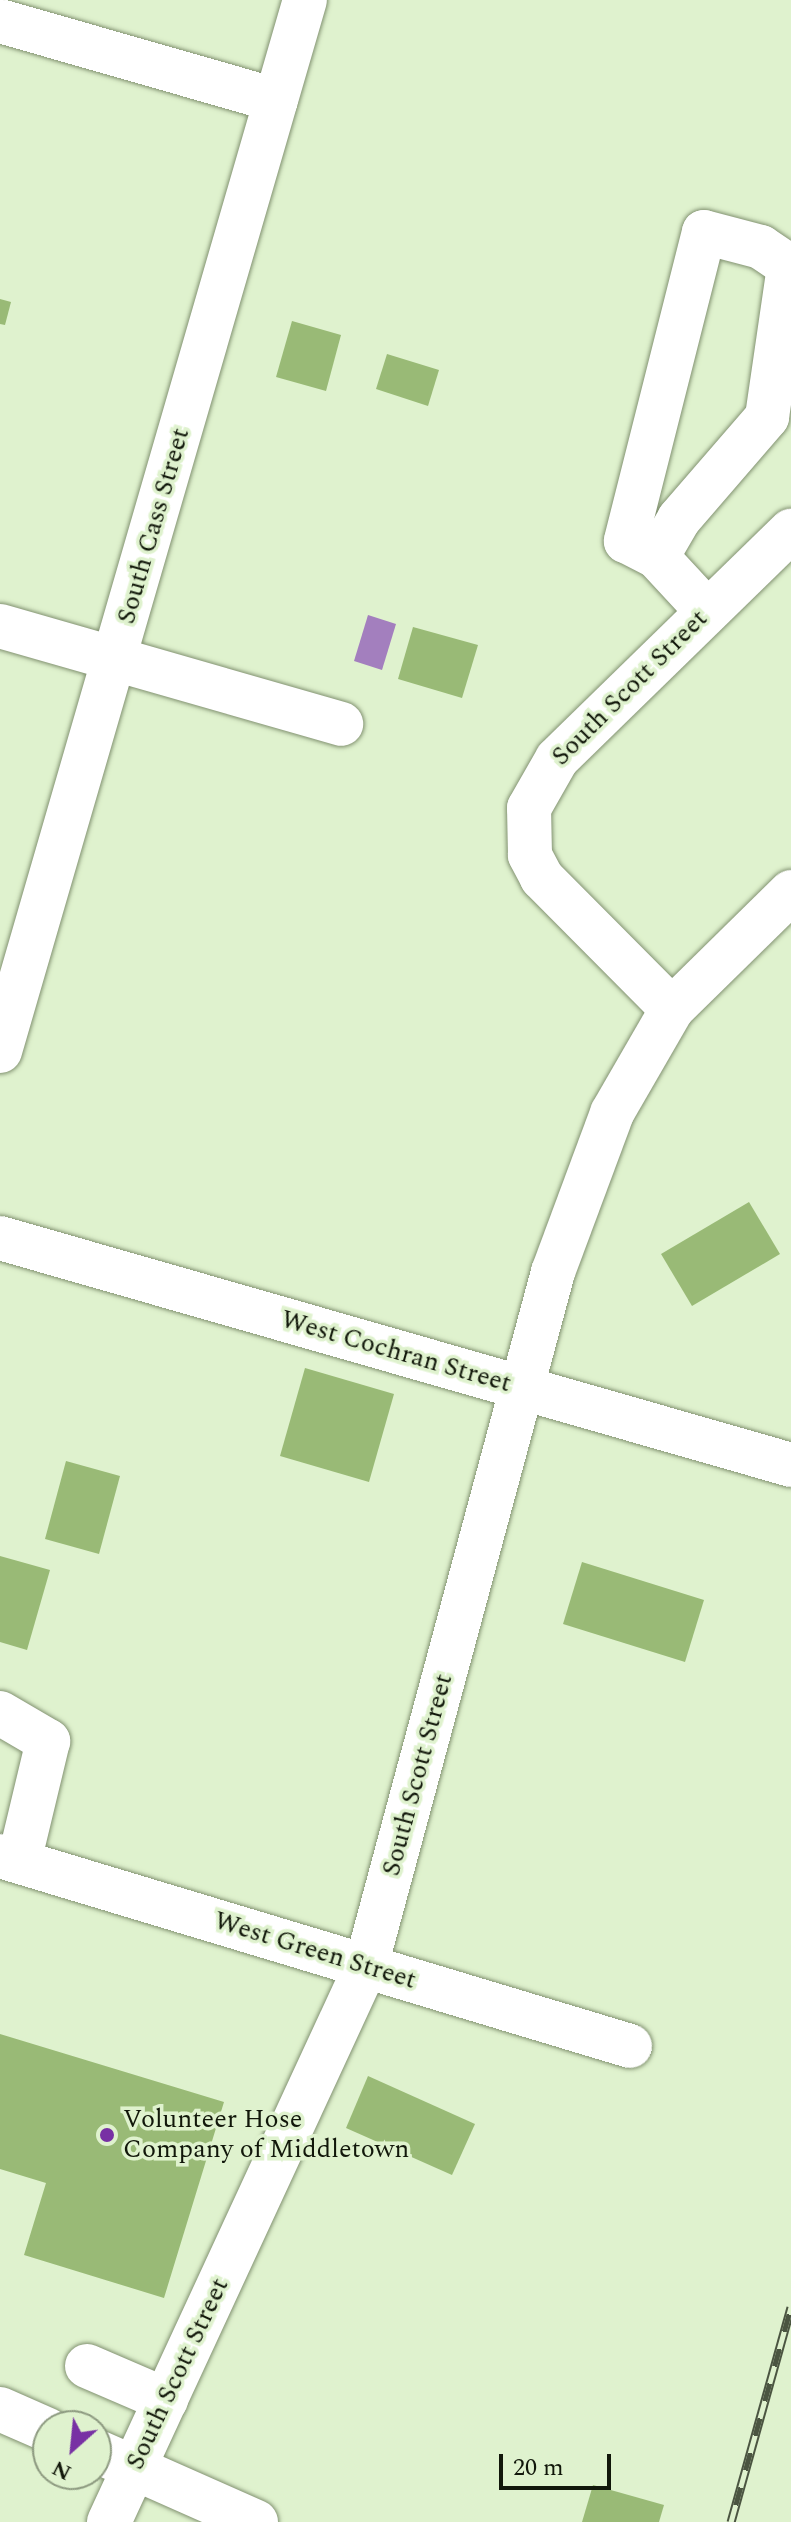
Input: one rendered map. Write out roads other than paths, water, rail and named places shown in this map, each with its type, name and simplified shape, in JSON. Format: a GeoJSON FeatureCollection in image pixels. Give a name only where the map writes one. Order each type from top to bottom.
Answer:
{"type":"FeatureCollection","features":[{"type":"Feature","properties":{"kind":"street","name":"South Cass Street"},"geometry":{"type":"LineString","coordinates":[[0,1051],[305,0]]}},
{"type":"Feature","properties":{"kind":"street"},"geometry":{"type":"LineString","coordinates":[[0,21],[276,100]]}},
{"type":"Feature","properties":{"kind":"street"},"geometry":{"type":"LineString","coordinates":[[704,232],[761,247],[789,266],[767,417],[679,519],[641,549],[704,232]]}},
{"type":"Feature","properties":{"kind":"street","name":"South Scott Street"},"geometry":{"type":"LineString","coordinates":[[672,1009],[542,878],[525,831],[534,795],[557,759],[791,531]]}},
{"type":"Feature","properties":{"kind":"street"},"geometry":{"type":"LineString","coordinates":[[641,549],[707,611]]}},
{"type":"Feature","properties":{"kind":"street"},"geometry":{"type":"LineString","coordinates":[[0,626],[341,724]]}},
{"type":"Feature","properties":{"kind":"street","name":"South Scott Street"},"geometry":{"type":"LineString","coordinates":[[109,2522],[115,2460],[166,2400],[366,1966],[522,1388],[580,1189],[612,1113],[672,1009],[791,892]]}},
{"type":"Feature","properties":{"kind":"street","name":"West Cochran Street"},"geometry":{"type":"LineString","coordinates":[[0,1238],[791,1465]]}},
{"type":"Feature","properties":{"kind":"street"},"geometry":{"type":"LineString","coordinates":[[0,1713],[48,1741],[10,1859]]}},
{"type":"Feature","properties":{"kind":"street","name":"West Green Street"},"geometry":{"type":"LineString","coordinates":[[10,1859],[630,2046]]}},
{"type":"Feature","properties":{"kind":"street"},"geometry":{"type":"LineString","coordinates":[[87,2366],[166,2400]]}},
{"type":"Feature","properties":{"kind":"street"},"geometry":{"type":"LineString","coordinates":[[0,2409],[32,2423]]}},
{"type":"Feature","properties":{"kind":"street"},"geometry":{"type":"LineString","coordinates":[[115,2460],[256,2522]]}},
{"type":"Feature","properties":{"kind":"railway"},"geometry":{"type":"LineString","coordinates":[[731,2522],[791,2307]]}},
{"type":"Feature","properties":{"kind":"place","name":"Volunteer Hose Company of Middletown"},"geometry":{"type":"Point","coordinates":[107,2135]}}]}
